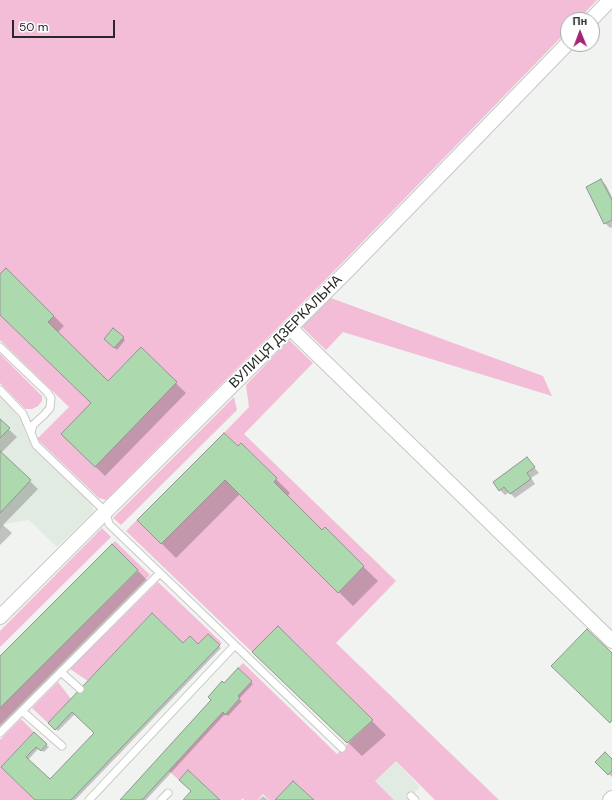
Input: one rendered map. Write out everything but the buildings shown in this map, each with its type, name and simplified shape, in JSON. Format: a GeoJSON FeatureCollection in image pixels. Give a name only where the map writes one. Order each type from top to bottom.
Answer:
{"type":"FeatureCollection","features":[{"type":"Feature","properties":{"kind":"street"},"geometry":{"type":"LineString","coordinates":[[599,12],[610,0]]}},
{"type":"Feature","properties":{"kind":"street","name":"ВУЛИЦЯ ДЗЕРКАЛЬНА"},"geometry":{"type":"LineString","coordinates":[[0,617],[351,267],[560,52]]}},
{"type":"Feature","properties":{"kind":"street"},"geometry":{"type":"LineString","coordinates":[[290,328],[612,641]]}},
{"type":"Feature","properties":{"kind":"lane"},"geometry":{"type":"LineString","coordinates":[[0,347],[47,392],[51,398],[50,408],[33,424],[31,433]]}},
{"type":"Feature","properties":{"kind":"lane"},"geometry":{"type":"LineString","coordinates":[[0,390],[23,414],[36,445],[106,512],[109,524],[342,748]]}},
{"type":"Feature","properties":{"kind":"lane"},"geometry":{"type":"LineString","coordinates":[[0,733],[160,573]]}},
{"type":"Feature","properties":{"kind":"lane"},"geometry":{"type":"LineString","coordinates":[[89,800],[235,646]]}},
{"type":"Feature","properties":{"kind":"lane"},"geometry":{"type":"LineString","coordinates":[[61,672],[80,689]]}},
{"type":"Feature","properties":{"kind":"lane"},"geometry":{"type":"LineString","coordinates":[[22,711],[62,746]]}},
{"type":"Feature","properties":{"kind":"lane"},"geometry":{"type":"LineString","coordinates":[[161,800],[168,793]]}},
{"type":"Feature","properties":{"kind":"shaded area"},"geometry":{"type":"Polygon","coordinates":[[[0,0],[597,0],[586,12],[560,12],[560,38],[346,259],[106,500],[99,498],[37,439],[69,407],[0,340],[0,0]]]}},
{"type":"Feature","properties":{"kind":"shaded area"},"geometry":{"type":"Polygon","coordinates":[[[331,298],[543,376],[552,396],[343,332],[326,350],[302,327],[331,298]]]}},
{"type":"Feature","properties":{"kind":"shaded area"},"geometry":{"type":"Polygon","coordinates":[[[289,340],[313,363],[244,434],[396,581],[336,643],[499,800],[435,800],[396,761],[375,781],[394,800],[314,800],[293,781],[275,800],[269,800],[263,794],[258,800],[244,800],[243,798],[241,800],[220,800],[188,770],[179,780],[169,771],[223,712],[225,715],[240,699],[238,696],[252,681],[238,668],[243,663],[337,754],[373,720],[278,626],[252,652],[126,531],[137,520],[161,544],[225,480],[338,593],[364,566],[325,528],[322,530],[274,482],[277,478],[241,443],[238,446],[224,433],[249,407],[246,385],[289,340]]]}},
{"type":"Feature","properties":{"kind":"shaded area"},"geometry":{"type":"Polygon","coordinates":[[[0,354],[42,396],[42,401],[38,406],[32,409],[25,409],[0,383],[0,354]]]}},
{"type":"Feature","properties":{"kind":"shaded area"},"geometry":{"type":"Polygon","coordinates":[[[0,396],[19,416],[31,446],[92,504],[94,512],[57,547],[29,520],[5,524],[0,529],[0,396]]]}},
{"type":"Feature","properties":{"kind":"shaded area"},"geometry":{"type":"Polygon","coordinates":[[[234,397],[237,410],[121,525],[113,518],[234,397]]]}},
{"type":"Feature","properties":{"kind":"shaded area"},"geometry":{"type":"Polygon","coordinates":[[[102,528],[111,537],[0,647],[0,631],[102,528]]]}},
{"type":"Feature","properties":{"kind":"shaded area"},"geometry":{"type":"Polygon","coordinates":[[[115,541],[150,575],[0,725],[0,708],[138,571],[112,544],[115,541]]]}},
{"type":"Feature","properties":{"kind":"shaded area"},"geometry":{"type":"Polygon","coordinates":[[[158,582],[222,643],[220,645],[208,634],[198,644],[183,643],[152,613],[88,681],[70,669],[158,582]]]}},
{"type":"Feature","properties":{"kind":"shaded area"},"geometry":{"type":"Polygon","coordinates":[[[58,682],[71,699],[48,723],[32,708],[58,682]]]}},
{"type":"Feature","properties":{"kind":"shaded area"},"geometry":{"type":"Polygon","coordinates":[[[21,719],[34,732],[1,767],[35,800],[0,800],[0,740],[21,719]]]}},
{"type":"Feature","properties":{"kind":"shaded area"},"geometry":{"type":"Polygon","coordinates":[[[396,761],[420,787],[408,800],[394,800],[375,781],[396,761]]]}}]}
